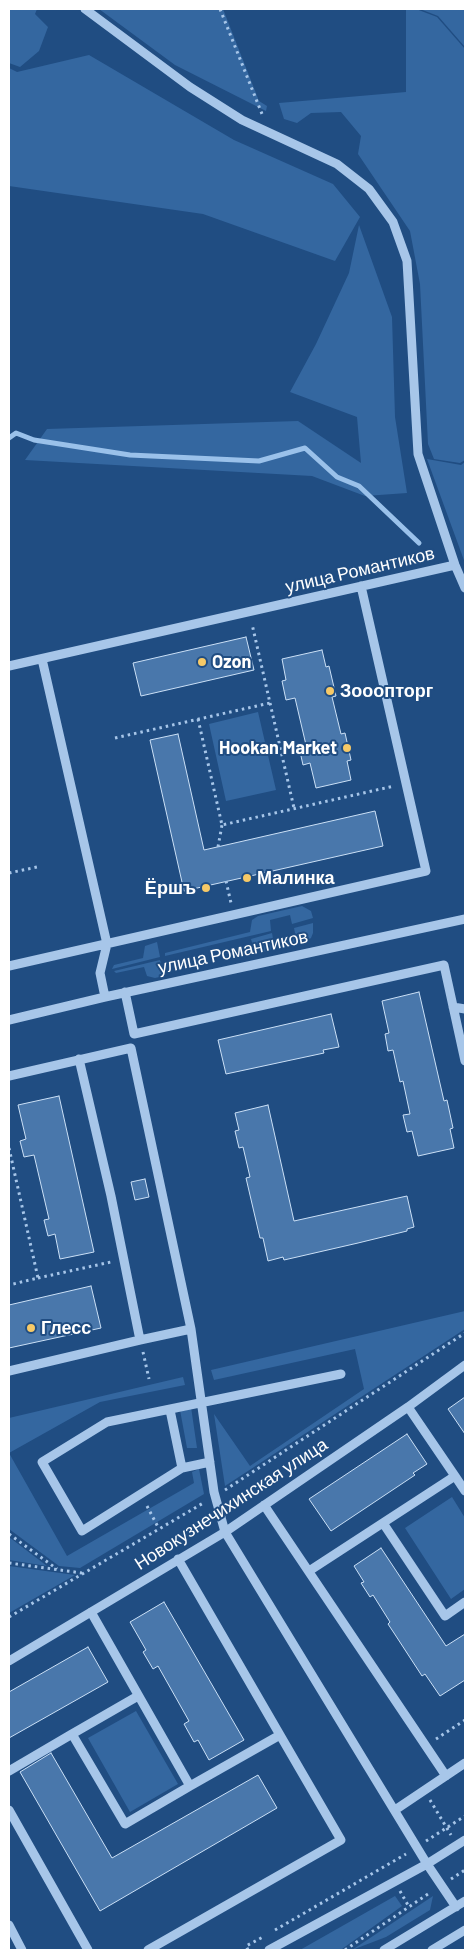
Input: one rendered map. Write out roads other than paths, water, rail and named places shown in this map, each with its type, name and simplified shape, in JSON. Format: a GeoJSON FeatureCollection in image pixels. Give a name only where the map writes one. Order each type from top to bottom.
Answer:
{"type":"FeatureCollection","features":[{"type":"Feature","properties":{"kind":"street"},"geometry":{"type":"LineString","coordinates":[[86,9],[190,87],[227,110],[257,127],[337,164],[370,189],[392,222],[407,261],[418,454],[455,565],[465,588]]}},
{"type":"Feature","properties":{"kind":"street","name":"улица Романтиков"},"geometry":{"type":"LineString","coordinates":[[9,666],[455,565]]}},
{"type":"Feature","properties":{"kind":"street"},"geometry":{"type":"LineString","coordinates":[[9,966],[426,871],[361,586]]}},
{"type":"Feature","properties":{"kind":"street"},"geometry":{"type":"LineString","coordinates":[[42,659],[107,944],[100,973],[105,997]]}},
{"type":"Feature","properties":{"kind":"street","name":"улица Романтиков"},"geometry":{"type":"LineString","coordinates":[[9,1020],[125,992],[465,918]]}},
{"type":"Feature","properties":{"kind":"street"},"geometry":{"type":"LineString","coordinates":[[125,992],[134,1034],[444,964],[465,1061]]}},
{"type":"Feature","properties":{"kind":"street"},"geometry":{"type":"LineString","coordinates":[[453,1007],[465,1009]]}},
{"type":"Feature","properties":{"kind":"street"},"geometry":{"type":"LineString","coordinates":[[9,1076],[131,1048],[192,1329],[215,1496],[225,1532],[427,1864],[456,1906]]}},
{"type":"Feature","properties":{"kind":"street"},"geometry":{"type":"LineString","coordinates":[[80,1059],[140,1340]]}},
{"type":"Feature","properties":{"kind":"street"},"geometry":{"type":"LineString","coordinates":[[9,1371],[192,1329]]}},
{"type":"Feature","properties":{"kind":"street","name":"Новокузнечихинская улица"},"geometry":{"type":"LineString","coordinates":[[9,1661],[225,1532],[465,1365]]}},
{"type":"Feature","properties":{"kind":"street"},"geometry":{"type":"LineString","coordinates":[[210,1462],[182,1468],[82,1531],[42,1462],[107,1422],[341,1374]]}},
{"type":"Feature","properties":{"kind":"street"},"geometry":{"type":"LineString","coordinates":[[408,1406],[465,1491]]}},
{"type":"Feature","properties":{"kind":"street"},"geometry":{"type":"LineString","coordinates":[[170,1410],[182,1468]]}},
{"type":"Feature","properties":{"kind":"street"},"geometry":{"type":"LineString","coordinates":[[308,1571],[455,1476]]}},
{"type":"Feature","properties":{"kind":"street"},"geometry":{"type":"LineString","coordinates":[[264,1505],[446,1776]]}},
{"type":"Feature","properties":{"kind":"street"},"geometry":{"type":"LineString","coordinates":[[383,1523],[444,1616],[465,1602]]}},
{"type":"Feature","properties":{"kind":"street"},"geometry":{"type":"LineString","coordinates":[[148,1950],[341,1840],[178,1559]]}},
{"type":"Feature","properties":{"kind":"street"},"geometry":{"type":"LineString","coordinates":[[91,1612],[190,1786]]}},
{"type":"Feature","properties":{"kind":"street"},"geometry":{"type":"LineString","coordinates":[[9,1770],[138,1696]]}},
{"type":"Feature","properties":{"kind":"street"},"geometry":{"type":"LineString","coordinates":[[72,1734],[125,1824],[280,1735]]}},
{"type":"Feature","properties":{"kind":"street"},"geometry":{"type":"LineString","coordinates":[[395,1810],[465,1763]]}},
{"type":"Feature","properties":{"kind":"street"},"geometry":{"type":"LineString","coordinates":[[9,1810],[88,1950]]}},
{"type":"Feature","properties":{"kind":"street"},"geometry":{"type":"LineString","coordinates":[[268,1950],[427,1864],[465,1840]]}},
{"type":"Feature","properties":{"kind":"street"},"geometry":{"type":"LineString","coordinates":[[384,1950],[465,1901]]}},
{"type":"Feature","properties":{"kind":"street"},"geometry":{"type":"LineString","coordinates":[[9,1925],[22,1950]]}},
{"type":"Feature","properties":{"kind":"street"},"geometry":{"type":"LineString","coordinates":[[432,1950],[465,1930]]}},
{"type":"Feature","properties":{"kind":"waterway"},"geometry":{"type":"LineString","coordinates":[[9,438],[16,433],[34,440],[130,455],[259,461],[305,448],[337,477],[359,486],[419,543]]}},
{"type":"Feature","properties":{"kind":"place","name":"Ozon"},"geometry":{"type":"Point","coordinates":[202,662]}},
{"type":"Feature","properties":{"kind":"place","name":"Зооопторг"},"geometry":{"type":"Point","coordinates":[330,691]}},
{"type":"Feature","properties":{"kind":"place","name":"Hookan Market"},"geometry":{"type":"Point","coordinates":[347,748]}},
{"type":"Feature","properties":{"kind":"place","name":"Малинка"},"geometry":{"type":"Point","coordinates":[247,878]}},
{"type":"Feature","properties":{"kind":"place","name":"Ёршъ"},"geometry":{"type":"Point","coordinates":[206,888]}},
{"type":"Feature","properties":{"kind":"place","name":"Глесс"},"geometry":{"type":"Point","coordinates":[31,1328]}}]}
